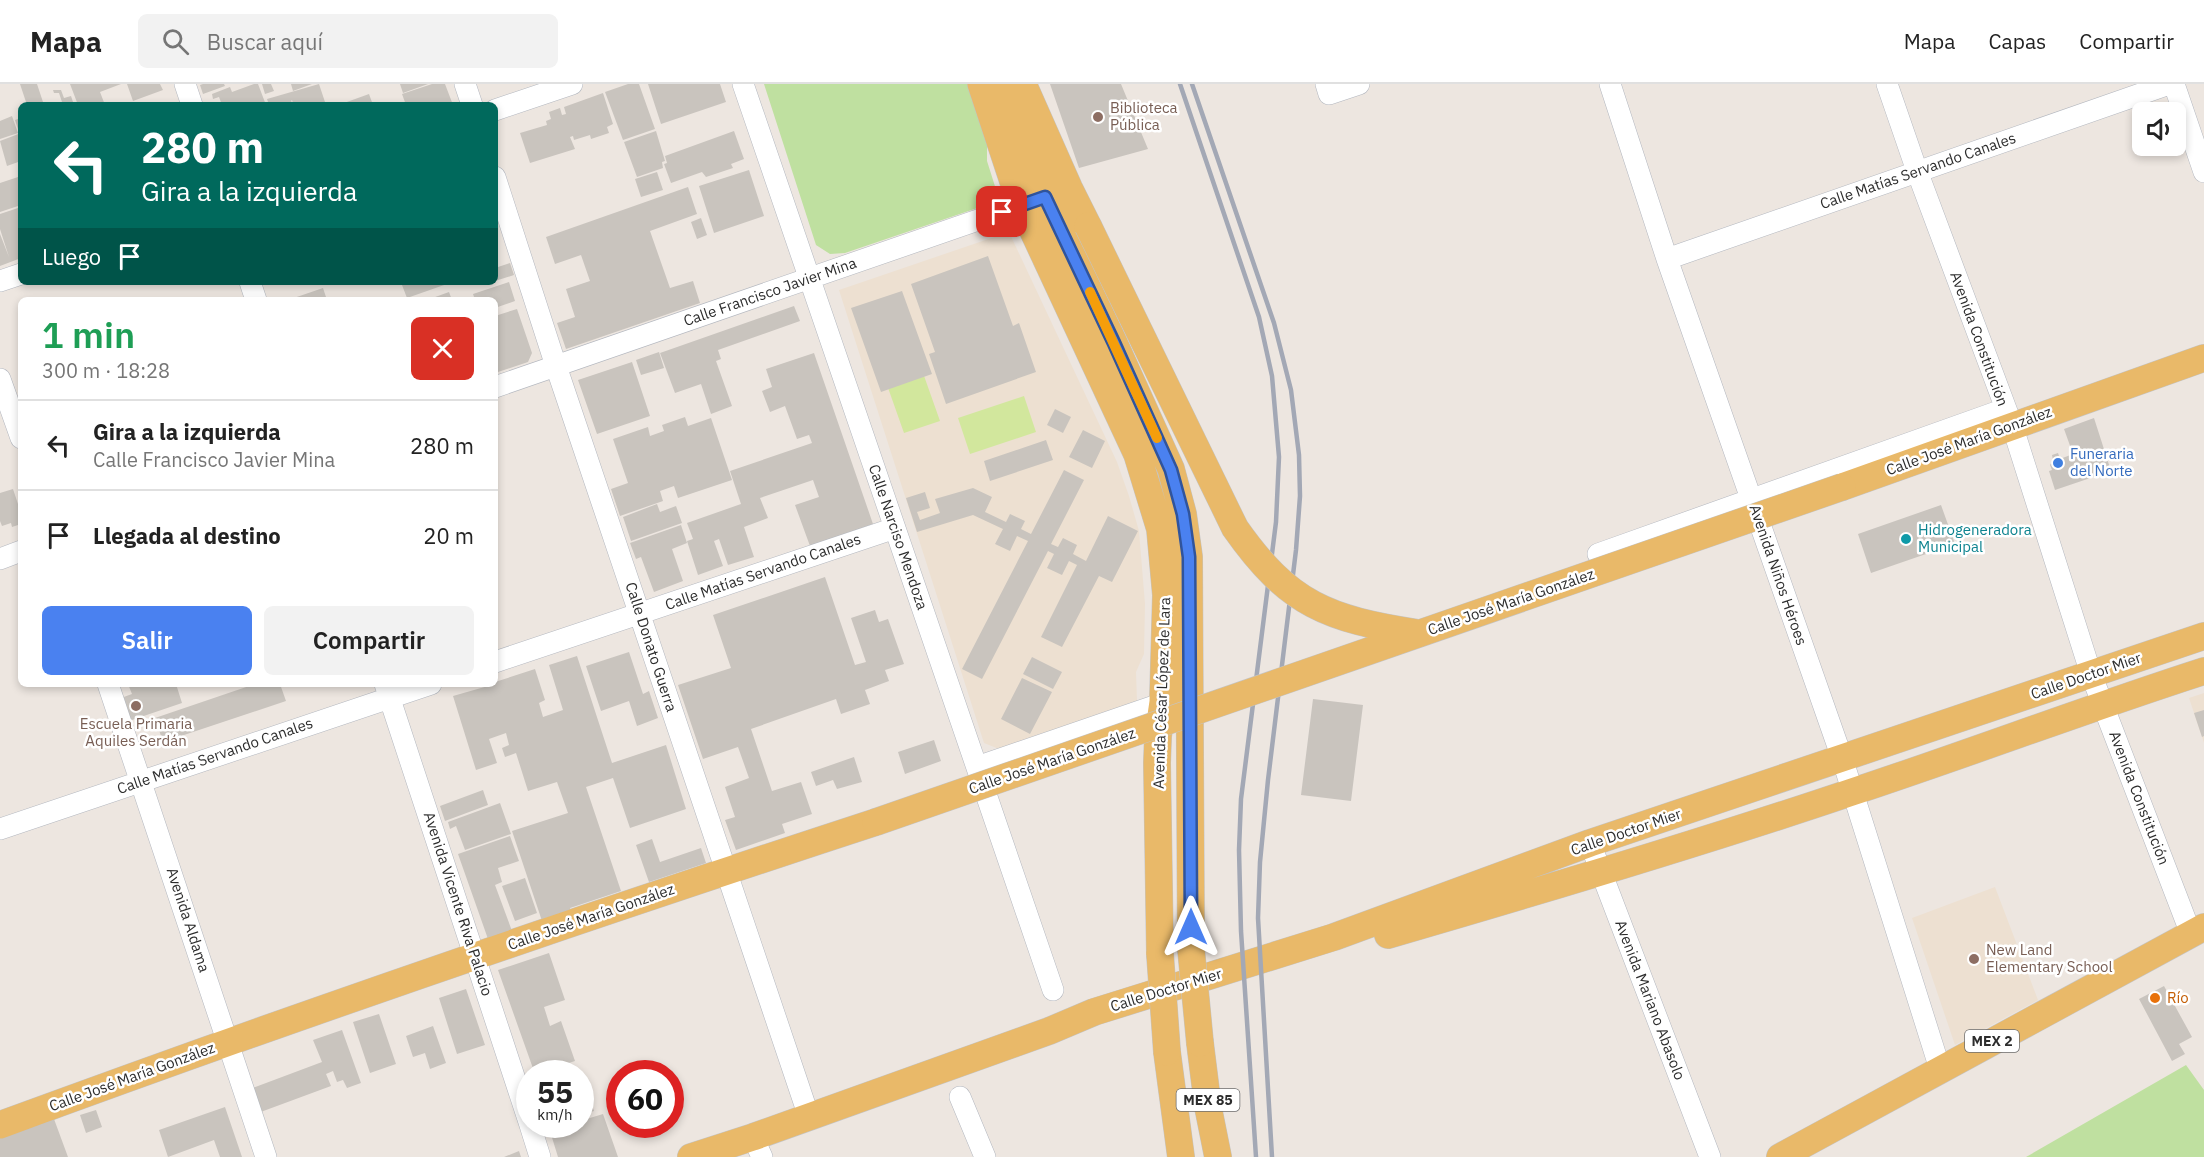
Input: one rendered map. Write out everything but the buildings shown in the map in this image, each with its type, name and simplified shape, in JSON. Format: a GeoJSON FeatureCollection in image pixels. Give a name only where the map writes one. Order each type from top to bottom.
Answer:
{"type":"FeatureCollection","features":[{"type":"Feature","properties":{"kind":"main road","name":"Avenida César López de Lara"},"geometry":{"type":"LineString","coordinates":[[981,84],[1033,201],[1137,454],[1160,529],[1166,595],[1163,702],[1158,736],[1160,954],[1167,1052],[1181,1157]]}},
{"type":"Feature","properties":{"kind":"main road","name":"Avenida César López de Lara"},"geometry":{"type":"LineString","coordinates":[[1006,84],[1019,128],[1033,201],[1114,343],[1171,470],[1183,514],[1189,557],[1191,949],[1208,1107],[1218,1157]]}},
{"type":"Feature","properties":{"kind":"main road"},"geometry":{"type":"LineString","coordinates":[[1023,84],[1069,188],[1235,528],[1253,554],[1293,593],[1332,615],[1422,633]]}},
{"type":"Feature","properties":{"kind":"main road","name":"Calle José María González"},"geometry":{"type":"LineString","coordinates":[[0,1125],[475,956],[876,822],[1842,487],[2009,417],[2204,358]]}},
{"type":"Feature","properties":{"kind":"main road"},"geometry":{"type":"LineString","coordinates":[[1145,479],[1171,470]]}},
{"type":"Feature","properties":{"kind":"main road","name":"Calle Doctor Mier"},"geometry":{"type":"LineString","coordinates":[[691,1157],[758,1147],[809,1117],[1049,1031],[1094,1012],[1334,937],[1590,843],[2204,636]]}},
{"type":"Feature","properties":{"kind":"main road","name":"Calle Doctor Mier"},"geometry":{"type":"LineString","coordinates":[[1049,1031],[1098,1020],[1601,873],[1852,792],[2102,704],[2204,671]]}},
{"type":"Feature","properties":{"kind":"main road","name":"MEX 2"},"geometry":{"type":"LineString","coordinates":[[1780,1157],[2197,930]]}},
{"type":"Feature","properties":{"kind":"street"},"geometry":{"type":"LineString","coordinates":[[185,84],[191,102]]}},
{"type":"Feature","properties":{"kind":"street"},"geometry":{"type":"LineString","coordinates":[[465,84],[471,102]]}},
{"type":"Feature","properties":{"kind":"street"},"geometry":{"type":"LineString","coordinates":[[498,109],[572,84]]}},
{"type":"Feature","properties":{"kind":"street","name":"Calle Narciso Mendoza"},"geometry":{"type":"LineString","coordinates":[[743,84],[1053,990]]}},
{"type":"Feature","properties":{"kind":"street"},"geometry":{"type":"LineString","coordinates":[[1327,89],[1359,84]]}},
{"type":"Feature","properties":{"kind":"street","name":"Avenida Niños Héroes"},"geometry":{"type":"LineString","coordinates":[[1610,84],[1667,259],[1842,758],[1940,1069]]}},
{"type":"Feature","properties":{"kind":"street","name":"Avenida Constitución"},"geometry":{"type":"LineString","coordinates":[[1887,84],[2009,417],[2091,674],[2197,930]]}},
{"type":"Feature","properties":{"kind":"street","name":"Calle Matías Servando Canales"},"geometry":{"type":"LineString","coordinates":[[1667,259],[2169,84]]}},
{"type":"Feature","properties":{"kind":"street"},"geometry":{"type":"LineString","coordinates":[[2174,84],[2204,172]]}},
{"type":"Feature","properties":{"kind":"street","name":"Calle Donato Guerra"},"geometry":{"type":"LineString","coordinates":[[498,186],[556,366],[809,1117]]}},
{"type":"Feature","properties":{"kind":"street","name":"Calle Francisco Javier Mina"},"geometry":{"type":"LineString","coordinates":[[498,386],[1033,201]]}},
{"type":"Feature","properties":{"kind":"street"},"geometry":{"type":"LineString","coordinates":[[0,281],[18,275]]}},
{"type":"Feature","properties":{"kind":"street"},"geometry":{"type":"LineString","coordinates":[[0,379],[18,430]]}},
{"type":"Feature","properties":{"kind":"street"},"geometry":{"type":"LineString","coordinates":[[1598,554],[1752,500],[2009,417]]}},
{"type":"Feature","properties":{"kind":"street","name":"Calle Matías Servando Canales"},"geometry":{"type":"LineString","coordinates":[[498,661],[895,528]]}},
{"type":"Feature","properties":{"kind":"street"},"geometry":{"type":"LineString","coordinates":[[0,559],[18,552]]}},
{"type":"Feature","properties":{"kind":"street","name":"Avenida Aldama"},"geometry":{"type":"LineString","coordinates":[[109,687],[266,1157]]}},
{"type":"Feature","properties":{"kind":"street","name":"Calle Matías Servando Canales"},"geometry":{"type":"LineString","coordinates":[[0,828],[142,781],[387,691],[412,687]]}},
{"type":"Feature","properties":{"kind":"street","name":"Avenida Vicente Riva Palacio"},"geometry":{"type":"LineString","coordinates":[[387,691],[516,1082]]}},
{"type":"Feature","properties":{"kind":"street"},"geometry":{"type":"LineString","coordinates":[[977,767],[1163,702],[1190,695]]}},
{"type":"Feature","properties":{"kind":"street"},"geometry":{"type":"LineString","coordinates":[[986,795],[1158,736],[1190,730]]}},
{"type":"Feature","properties":{"kind":"street","name":"Avenida Mariano Abasolo"},"geometry":{"type":"LineString","coordinates":[[1590,843],[1710,1157]]}},
{"type":"Feature","properties":{"kind":"street"},"geometry":{"type":"LineString","coordinates":[[960,1097],[985,1157]]}},
{"type":"Feature","properties":{"kind":"street","name":"Avenida Vicente Riva Palacio"},"geometry":{"type":"LineString","coordinates":[[534,1138],[540,1157]]}},
{"type":"Feature","properties":{"kind":"shaded area"},"geometry":{"type":"Polygon","coordinates":[[[1009,232],[1117,462],[1139,531],[1145,604],[1144,654],[1136,672],[1137,701],[999,749],[984,743],[839,290],[1009,232]]]}},
{"type":"Feature","properties":{"kind":"shaded area"},"geometry":{"type":"Polygon","coordinates":[[[2204,693],[2204,743],[2189,698],[2204,693]]]}},
{"type":"Feature","properties":{"kind":"shaded area","name":"New Land Elementary School"},"geometry":{"type":"Polygon","coordinates":[[[1995,887],[2038,1000],[1955,1045],[1912,918],[1995,887]]]}},
{"type":"Feature","properties":{"kind":"green space"},"geometry":{"type":"Polygon","coordinates":[[[764,84],[969,84],[987,135],[987,161],[999,199],[845,253],[830,254],[816,245],[764,84]]]}},
{"type":"Feature","properties":{"kind":"green space"},"geometry":{"type":"Polygon","coordinates":[[[917,356],[940,421],[904,433],[881,368],[917,356]]]}},
{"type":"Feature","properties":{"kind":"green space"},"geometry":{"type":"Polygon","coordinates":[[[1024,396],[1036,432],[970,454],[958,418],[1024,396]]]}},
{"type":"Feature","properties":{"kind":"green space"},"geometry":{"type":"Polygon","coordinates":[[[2186,1065],[2204,1090],[2204,1157],[2026,1157],[2186,1065]]]}},
{"type":"Feature","properties":{"kind":"railway"},"geometry":{"type":"LineString","coordinates":[[1180,84],[1259,317],[1272,376],[1279,457],[1276,522],[1241,799],[1239,850],[1241,931],[1256,1157]]}},
{"type":"Feature","properties":{"kind":"railway"},"geometry":{"type":"LineString","coordinates":[[1192,84],[1274,323],[1291,390],[1299,455],[1300,496],[1296,550],[1260,862],[1258,918],[1272,1157]]}},
{"type":"Feature","properties":{"kind":"slow traffic"},"geometry":{"type":"LineString","coordinates":[[1090,292],[1157,438]]}},
{"type":"Feature","properties":{"kind":"place","name":"Biblioteca Pública"},"geometry":{"type":"Point","coordinates":[1098,117]}},
{"type":"Feature","properties":{"kind":"place","name":"Funeraria del Norte"},"geometry":{"type":"Point","coordinates":[2058,463]}},
{"type":"Feature","properties":{"kind":"place","name":"Hidrogeneradora Municipal"},"geometry":{"type":"Point","coordinates":[1906,539]}},
{"type":"Feature","properties":{"kind":"place","name":"Escuela Primaria Aquiles Serdán"},"geometry":{"type":"Point","coordinates":[136,706]}},
{"type":"Feature","properties":{"kind":"place","name":"New Land Elementary School"},"geometry":{"type":"Point","coordinates":[1974,959]}},
{"type":"Feature","properties":{"kind":"place","name":"Río"},"geometry":{"type":"Point","coordinates":[2155,998]}},
{"type":"Feature","properties":{"kind":"route"},"geometry":{"type":"LineString","coordinates":[[1002,212],[1045,197],[1171,470],[1183,514],[1189,557],[1191,927]]}}]}
